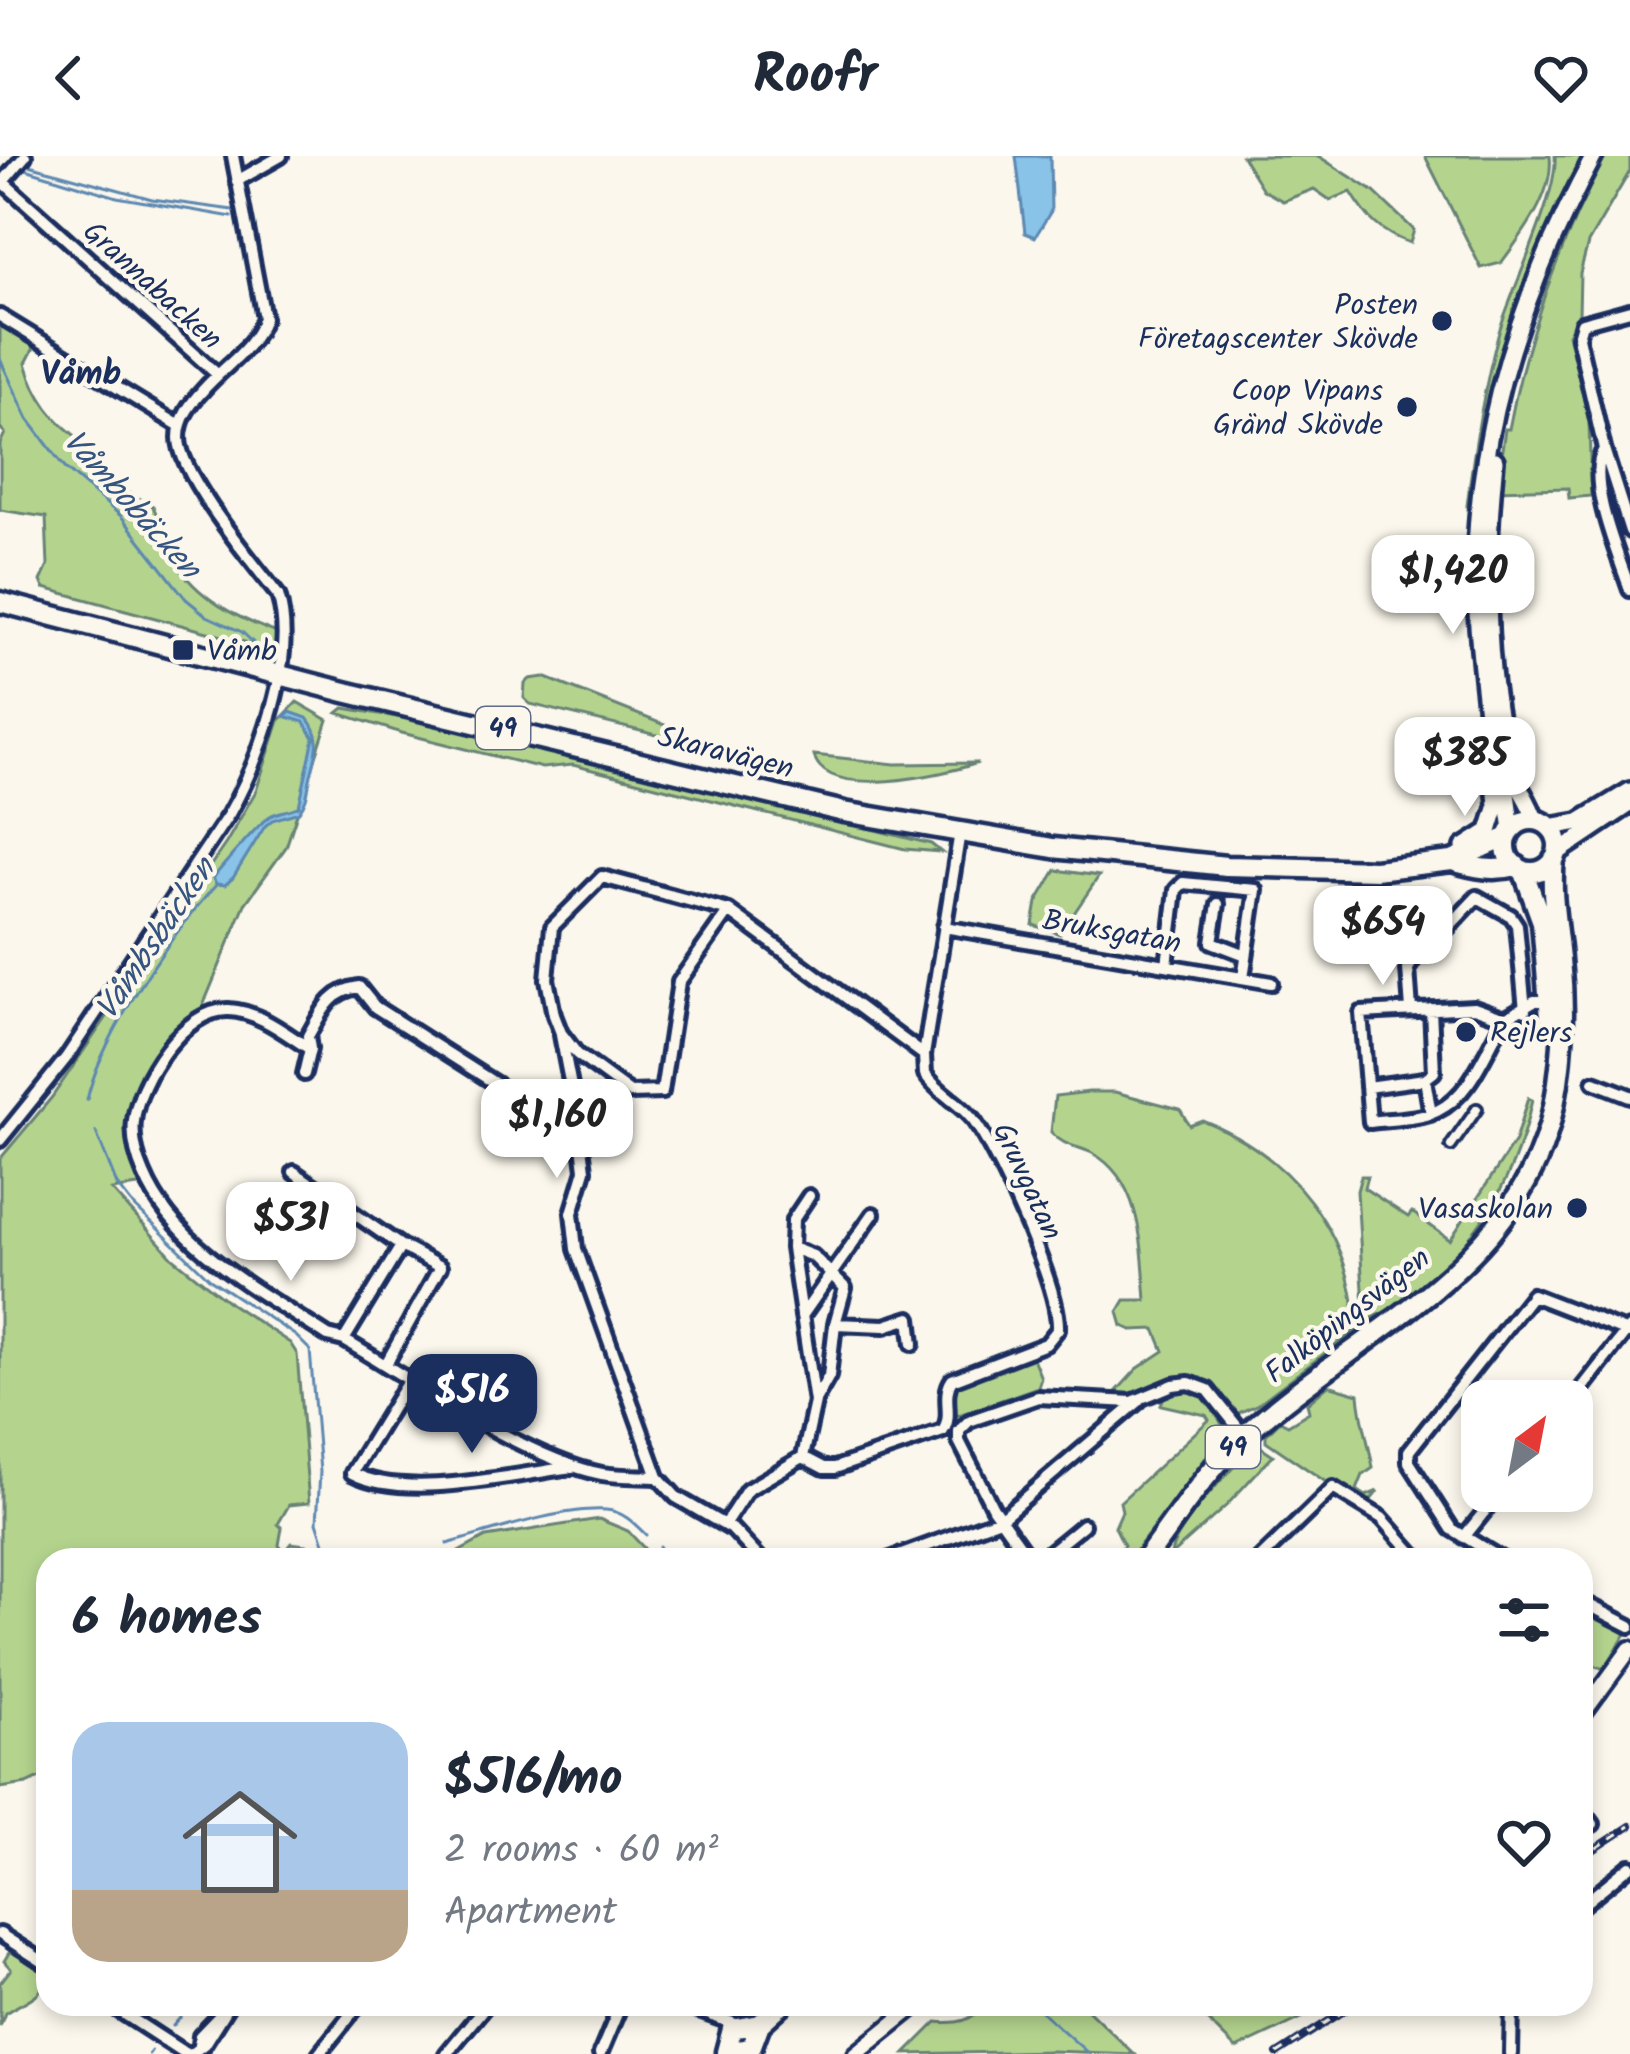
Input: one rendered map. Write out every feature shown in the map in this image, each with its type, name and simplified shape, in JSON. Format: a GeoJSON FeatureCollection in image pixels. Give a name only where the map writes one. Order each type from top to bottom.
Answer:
{"type":"FeatureCollection","features":[{"type":"Feature","properties":{"kind":"main road"},"geometry":{"type":"LineString","coordinates":[[1460,864],[1493,826],[1497,779],[1479,644],[1477,546],[1487,451],[1501,382],[1547,250],[1594,156]]}},
{"type":"Feature","properties":{"kind":"main road"},"geometry":{"type":"LineString","coordinates":[[1511,356],[1495,464],[1486,598],[1509,767],[1543,824],[1559,816],[1587,815],[1630,791]]}},
{"type":"Feature","properties":{"kind":"main road","name":"Skaravägen"},"geometry":{"type":"LineString","coordinates":[[0,602],[844,812],[1053,848],[1226,866],[1375,870],[1534,863]]}},
{"type":"Feature","properties":{"kind":"main road"},"geometry":{"type":"LineString","coordinates":[[1497,779],[1507,794],[1510,834]]}},
{"type":"Feature","properties":{"kind":"main road"},"geometry":{"type":"LineString","coordinates":[[1534,863],[1630,804]]}},
{"type":"Feature","properties":{"kind":"main road","name":"49"},"geometry":{"type":"LineString","coordinates":[[1522,822],[1543,824],[1557,839],[1534,863],[1510,834],[1522,822]]}},
{"type":"Feature","properties":{"kind":"main road","name":"Skaravägen"},"geometry":{"type":"LineString","coordinates":[[1460,864],[1510,834]]}},
{"type":"Feature","properties":{"kind":"main road","name":"Falköpingsvägen"},"geometry":{"type":"LineString","coordinates":[[1534,863],[1553,916],[1560,954],[1554,1006]]}},
{"type":"Feature","properties":{"kind":"main road","name":"Falköpingsvägen"},"geometry":{"type":"LineString","coordinates":[[1155,1548],[1244,1435],[1307,1381],[1435,1288],[1507,1215],[1524,1186],[1550,1124],[1556,1090],[1554,1006],[1534,863]]}},
{"type":"Feature","properties":{"kind":"main road"},"geometry":{"type":"LineString","coordinates":[[739,2039],[767,2016]]}},
{"type":"Feature","properties":{"kind":"street"},"geometry":{"type":"LineString","coordinates":[[5,180],[26,156]]}},
{"type":"Feature","properties":{"kind":"street"},"geometry":{"type":"LineString","coordinates":[[0,1139],[66,1058],[229,814],[246,784],[279,674],[286,636],[278,595],[185,465],[179,444],[180,426],[191,404],[257,337],[264,319],[232,156]]}},
{"type":"Feature","properties":{"kind":"street"},"geometry":{"type":"LineString","coordinates":[[237,181],[281,156]]}},
{"type":"Feature","properties":{"kind":"street","name":"Grannabacken"},"geometry":{"type":"LineString","coordinates":[[5,180],[218,375]]}},
{"type":"Feature","properties":{"kind":"street"},"geometry":{"type":"LineString","coordinates":[[1610,529],[1629,523],[1625,497],[1604,449],[1578,337],[1582,323],[1630,310]]}},
{"type":"Feature","properties":{"kind":"street"},"geometry":{"type":"LineString","coordinates":[[0,316],[180,426]]}},
{"type":"Feature","properties":{"kind":"street"},"geometry":{"type":"LineString","coordinates":[[1604,449],[1598,464],[1605,511],[1630,590]]}},
{"type":"Feature","properties":{"kind":"street"},"geometry":{"type":"LineString","coordinates":[[1605,511],[1625,497]]}},
{"type":"Feature","properties":{"kind":"street"},"geometry":{"type":"LineString","coordinates":[[749,1548],[725,1524],[676,1497],[658,1477],[576,1249],[572,1213],[585,1170],[547,979],[552,927],[602,877],[729,911],[924,1055],[960,832]]}},
{"type":"Feature","properties":{"kind":"street"},"geometry":{"type":"LineString","coordinates":[[1167,965],[1176,890],[1183,883],[1256,890],[1243,978]]}},
{"type":"Feature","properties":{"kind":"street"},"geometry":{"type":"LineString","coordinates":[[1411,1010],[1408,969],[1424,942],[1439,938],[1477,897],[1511,916],[1517,925],[1525,1010]]}},
{"type":"Feature","properties":{"kind":"street"},"geometry":{"type":"LineString","coordinates":[[1218,904],[1212,942],[1246,955]]}},
{"type":"Feature","properties":{"kind":"street"},"geometry":{"type":"LineString","coordinates":[[561,1033],[577,1054],[630,1094],[662,1092],[679,982],[729,911]]}},
{"type":"Feature","properties":{"kind":"street","name":"Bruksgatan"},"geometry":{"type":"LineString","coordinates":[[944,927],[1271,983]]}},
{"type":"Feature","properties":{"kind":"street"},"geometry":{"type":"LineString","coordinates":[[304,1074],[308,1036],[328,1000],[340,989],[358,987],[375,1007],[580,1138]]}},
{"type":"Feature","properties":{"kind":"street"},"geometry":{"type":"LineString","coordinates":[[1504,1018],[1474,1007],[1360,1013],[1370,1122],[1431,1114],[1466,1085],[1504,1018],[1534,1001],[1554,1006]]}},
{"type":"Feature","properties":{"kind":"street"},"geometry":{"type":"LineString","coordinates":[[1367,1087],[1425,1079],[1434,1072],[1431,1009]]}},
{"type":"Feature","properties":{"kind":"street"},"geometry":{"type":"LineString","coordinates":[[310,1049],[241,1012],[215,1011],[202,1016],[172,1042],[150,1076],[134,1122],[136,1149],[153,1191],[183,1229],[227,1269],[328,1336],[344,1340],[500,1431],[575,1467],[658,1477]]}},
{"type":"Feature","properties":{"kind":"street","name":"Gruvgatan"},"geometry":{"type":"LineString","coordinates":[[924,1055],[925,1074],[970,1116],[988,1144],[1039,1258],[1058,1318],[1056,1334],[1046,1344],[952,1380],[946,1389],[953,1428]]}},
{"type":"Feature","properties":{"kind":"street"},"geometry":{"type":"LineString","coordinates":[[1425,1079],[1431,1114]]}},
{"type":"Feature","properties":{"kind":"street"},"geometry":{"type":"LineString","coordinates":[[1594,1082],[1630,1096]]}},
{"type":"Feature","properties":{"kind":"street"},"geometry":{"type":"LineString","coordinates":[[1451,1146],[1477,1109]]}},
{"type":"Feature","properties":{"kind":"street"},"geometry":{"type":"LineString","coordinates":[[293,1172],[440,1267],[386,1364]]}},
{"type":"Feature","properties":{"kind":"street"},"geometry":{"type":"LineString","coordinates":[[809,1196],[794,1220],[792,1248],[815,1402]]}},
{"type":"Feature","properties":{"kind":"street"},"geometry":{"type":"LineString","coordinates":[[802,1316],[873,1214]]}},
{"type":"Feature","properties":{"kind":"street"},"geometry":{"type":"LineString","coordinates":[[344,1340],[401,1246]]}},
{"type":"Feature","properties":{"kind":"street"},"geometry":{"type":"LineString","coordinates":[[725,1524],[747,1490],[803,1457],[815,1402],[829,1376],[845,1288],[813,1256],[792,1248]]}},
{"type":"Feature","properties":{"kind":"street"},"geometry":{"type":"LineString","coordinates":[[1482,1548],[1447,1522],[1408,1455],[1532,1295],[1628,1330],[1589,1380]]}},
{"type":"Feature","properties":{"kind":"street"},"geometry":{"type":"LineString","coordinates":[[835,1324],[885,1326],[910,1318],[913,1344]]}},
{"type":"Feature","properties":{"kind":"street"},"geometry":{"type":"LineString","coordinates":[[410,1378],[352,1473],[407,1488],[575,1467]]}},
{"type":"Feature","properties":{"kind":"street"},"geometry":{"type":"LineString","coordinates":[[921,1548],[1000,1519],[1139,1401],[1173,1384],[1202,1386],[1244,1435]]}},
{"type":"Feature","properties":{"kind":"street"},"geometry":{"type":"LineString","coordinates":[[803,1457],[835,1468],[1038,1397],[1139,1401]]}},
{"type":"Feature","properties":{"kind":"street"},"geometry":{"type":"LineString","coordinates":[[953,1428],[1000,1519],[1021,1548]]}},
{"type":"Feature","properties":{"kind":"street"},"geometry":{"type":"LineString","coordinates":[[1271,1548],[1333,1488],[1382,1518],[1408,1548]]}},
{"type":"Feature","properties":{"kind":"street"},"geometry":{"type":"LineString","coordinates":[[1464,1538],[1484,1512]]}},
{"type":"Feature","properties":{"kind":"street"},"geometry":{"type":"LineString","coordinates":[[1055,1548],[1083,1526]]}},
{"type":"Feature","properties":{"kind":"street"},"geometry":{"type":"LineString","coordinates":[[1593,1607],[1630,1627]]}},
{"type":"Feature","properties":{"kind":"street"},"geometry":{"type":"LineString","coordinates":[[1593,1700],[1630,1649]]}},
{"type":"Feature","properties":{"kind":"street"},"geometry":{"type":"LineString","coordinates":[[1593,1689],[1600,1692]]}},
{"type":"Feature","properties":{"kind":"street"},"geometry":{"type":"LineString","coordinates":[[1593,1896],[1630,1866]]}},
{"type":"Feature","properties":{"kind":"street"},"geometry":{"type":"LineString","coordinates":[[0,1934],[36,1957]]}},
{"type":"Feature","properties":{"kind":"street"},"geometry":{"type":"LineString","coordinates":[[130,2016],[192,2051],[215,2016]]}},
{"type":"Feature","properties":{"kind":"street"},"geometry":{"type":"LineString","coordinates":[[320,2054],[350,2016]]}},
{"type":"Feature","properties":{"kind":"street"},"geometry":{"type":"LineString","coordinates":[[446,2054],[477,2016]]}},
{"type":"Feature","properties":{"kind":"street"},"geometry":{"type":"LineString","coordinates":[[600,2054],[616,2016]]}},
{"type":"Feature","properties":{"kind":"street"},"geometry":{"type":"LineString","coordinates":[[700,2016],[739,2039]]}},
{"type":"Feature","properties":{"kind":"street"},"geometry":{"type":"LineString","coordinates":[[858,2053],[903,2016]]}},
{"type":"Feature","properties":{"kind":"street"},"geometry":{"type":"LineString","coordinates":[[1511,2054],[1512,2016]]}},
{"type":"Feature","properties":{"kind":"green space"},"geometry":{"type":"Polygon","coordinates":[[[1242,156],[1318,156],[1373,191],[1414,230],[1410,243],[1375,224],[1351,192],[1330,200],[1314,189],[1283,201],[1263,190],[1242,156]]]}},
{"type":"Feature","properties":{"kind":"green space"},"geometry":{"type":"Polygon","coordinates":[[[1425,156],[1550,156],[1542,199],[1501,263],[1481,268],[1425,156]]]}},
{"type":"Feature","properties":{"kind":"green space"},"geometry":{"type":"Polygon","coordinates":[[[1555,156],[1582,156],[1526,283],[1500,370],[1476,507],[1467,506],[1493,354],[1542,218],[1555,156]]]}},
{"type":"Feature","properties":{"kind":"green space"},"geometry":{"type":"Polygon","coordinates":[[[1606,156],[1630,156],[1630,171],[1588,243],[1580,273],[1579,316],[1568,334],[1589,421],[1591,496],[1569,498],[1568,488],[1496,490],[1505,429],[1509,429],[1535,323],[1574,221],[1606,156]]]}},
{"type":"Feature","properties":{"kind":"green space"},"geometry":{"type":"Polygon","coordinates":[[[0,326],[36,344],[26,363],[35,387],[55,417],[84,442],[99,476],[153,506],[172,554],[194,586],[220,606],[277,633],[274,650],[44,588],[46,517],[0,510],[0,444],[5,433],[0,428],[0,326]]]}},
{"type":"Feature","properties":{"kind":"green space"},"geometry":{"type":"Polygon","coordinates":[[[544,677],[680,731],[677,740],[530,704],[524,698],[525,684],[544,677]]]}},
{"type":"Feature","properties":{"kind":"green space"},"geometry":{"type":"Polygon","coordinates":[[[297,702],[328,720],[286,847],[245,904],[200,1013],[175,1029],[144,1075],[126,1122],[131,1154],[144,1185],[112,1190],[173,1258],[290,1343],[297,1354],[309,1503],[289,1505],[278,1524],[280,1548],[36,1548],[36,1780],[0,1788],[0,1159],[52,1097],[226,843],[256,791],[279,721],[297,702]]]}},
{"type":"Feature","properties":{"kind":"green space"},"geometry":{"type":"Polygon","coordinates":[[[344,708],[479,731],[931,844],[941,852],[905,849],[573,765],[542,768],[338,713],[344,708]]]}},
{"type":"Feature","properties":{"kind":"green space"},"geometry":{"type":"Polygon","coordinates":[[[814,755],[895,764],[978,763],[915,778],[862,781],[840,778],[823,769],[814,755]]]}},
{"type":"Feature","properties":{"kind":"green space"},"geometry":{"type":"Polygon","coordinates":[[[1056,870],[1099,876],[1060,934],[1033,925],[1037,902],[1056,870]]]}},
{"type":"Feature","properties":{"kind":"green space"},"geometry":{"type":"Polygon","coordinates":[[[1115,1092],[1180,1109],[1189,1125],[1202,1120],[1234,1135],[1289,1177],[1329,1230],[1343,1261],[1356,1330],[1258,1404],[1232,1416],[1216,1394],[1190,1379],[1135,1393],[1116,1392],[1137,1369],[1164,1351],[1155,1329],[1122,1326],[1118,1312],[1125,1300],[1146,1300],[1137,1219],[1121,1181],[1092,1153],[1051,1132],[1055,1096],[1115,1092]]]}},
{"type":"Feature","properties":{"kind":"green space"},"geometry":{"type":"Polygon","coordinates":[[[1528,1098],[1532,1100],[1513,1163],[1483,1220],[1417,1290],[1365,1323],[1357,1191],[1361,1176],[1367,1176],[1364,1188],[1408,1217],[1412,1212],[1450,1240],[1515,1141],[1528,1098]]]}},
{"type":"Feature","properties":{"kind":"green space"},"geometry":{"type":"Polygon","coordinates":[[[1033,1358],[1041,1378],[1038,1387],[956,1416],[952,1406],[956,1382],[1033,1358]]]}},
{"type":"Feature","properties":{"kind":"green space"},"geometry":{"type":"Polygon","coordinates":[[[1328,1385],[1359,1394],[1373,1468],[1363,1475],[1357,1490],[1366,1496],[1378,1491],[1370,1501],[1326,1482],[1266,1441],[1280,1421],[1288,1425],[1309,1412],[1307,1403],[1328,1385]]]}},
{"type":"Feature","properties":{"kind":"green space"},"geometry":{"type":"Polygon","coordinates":[[[1185,1388],[1208,1396],[1223,1427],[1219,1440],[1138,1548],[1122,1548],[1115,1527],[1122,1511],[1120,1502],[1209,1420],[1206,1415],[1161,1405],[1165,1393],[1185,1388]]]}},
{"type":"Feature","properties":{"kind":"green space"},"geometry":{"type":"Polygon","coordinates":[[[1258,1445],[1273,1455],[1227,1505],[1179,1548],[1173,1548],[1194,1513],[1258,1445]]]}},
{"type":"Feature","properties":{"kind":"green space"},"geometry":{"type":"Polygon","coordinates":[[[599,1519],[628,1531],[644,1548],[466,1548],[486,1537],[599,1519]]]}},
{"type":"Feature","properties":{"kind":"green space"},"geometry":{"type":"Polygon","coordinates":[[[1593,1613],[1627,1632],[1604,1669],[1593,1665],[1593,1613]]]}},
{"type":"Feature","properties":{"kind":"green space"},"geometry":{"type":"Polygon","coordinates":[[[10,1951],[36,1967],[36,1995],[5,2013],[0,2026],[0,1983],[11,1969],[4,1961],[10,1951]]]}},
{"type":"Feature","properties":{"kind":"green space"},"geometry":{"type":"Polygon","coordinates":[[[972,2016],[1094,2016],[1134,2054],[905,2054],[937,2022],[972,2016]]]}},
{"type":"Feature","properties":{"kind":"green space"},"geometry":{"type":"Polygon","coordinates":[[[1203,2016],[1306,2016],[1236,2049],[1203,2016]]]}},
{"type":"Feature","properties":{"kind":"water"},"geometry":{"type":"Polygon","coordinates":[[[1016,156],[1050,156],[1051,211],[1035,237],[1025,233],[1016,156]]]}},
{"type":"Feature","properties":{"kind":"water"},"geometry":{"type":"Polygon","coordinates":[[[290,712],[307,718],[317,739],[305,802],[299,812],[265,826],[233,878],[225,885],[216,884],[213,878],[265,820],[299,806],[314,738],[304,722],[284,716],[290,712]]]}},
{"type":"Feature","properties":{"kind":"waterway"},"geometry":{"type":"LineString","coordinates":[[22,163],[152,199],[233,210]]}},
{"type":"Feature","properties":{"kind":"waterway"},"geometry":{"type":"LineString","coordinates":[[19,167],[117,197],[232,217]]}},
{"type":"Feature","properties":{"kind":"waterway","name":"Våmbobäcken"},"geometry":{"type":"LineString","coordinates":[[0,359],[28,419],[65,468],[121,516],[186,599],[207,616],[242,632],[261,650]]}},
{"type":"Feature","properties":{"kind":"waterway","name":"Våmbsbäcken"},"geometry":{"type":"LineString","coordinates":[[87,1100],[107,1046],[140,986],[217,884]]}},
{"type":"Feature","properties":{"kind":"waterway","name":"Våmbsbäcken"},"geometry":{"type":"LineString","coordinates":[[96,1132],[117,1185],[131,1203],[210,1279],[310,1350],[320,1472],[317,1522],[326,1548]]}},
{"type":"Feature","properties":{"kind":"waterway","name":"Våmbsbäcken"},"geometry":{"type":"LineString","coordinates":[[447,1544],[526,1521],[589,1510],[618,1513],[646,1535]]}},
{"type":"Feature","properties":{"kind":"waterway"},"geometry":{"type":"LineString","coordinates":[[173,2026],[182,2016]]}},
{"type":"Feature","properties":{"kind":"waterway"},"geometry":{"type":"LineString","coordinates":[[1046,2016],[1089,2054]]}},
{"type":"Feature","properties":{"kind":"railway"},"geometry":{"type":"LineString","coordinates":[[1593,1850],[1630,1826]]}},
{"type":"Feature","properties":{"kind":"railway"},"geometry":{"type":"LineString","coordinates":[[1277,2054],[1336,2016]]}},
{"type":"Feature","properties":{"kind":"place","name":"Posten Företagscenter Skövde"},"geometry":{"type":"Point","coordinates":[1442,321]}},
{"type":"Feature","properties":{"kind":"place","name":"Coop Vipans Gränd Skövde"},"geometry":{"type":"Point","coordinates":[1407,407]}},
{"type":"Feature","properties":{"kind":"place","name":"Våmb"},"geometry":{"type":"Point","coordinates":[183,650]}},
{"type":"Feature","properties":{"kind":"place","name":"Rejlers"},"geometry":{"type":"Point","coordinates":[1466,1032]}},
{"type":"Feature","properties":{"kind":"place","name":"Vasaskolan"},"geometry":{"type":"Point","coordinates":[1577,1208]}},
{"type":"Feature","properties":{"kind":"district","name":"Våmb"},"geometry":{"type":"Point","coordinates":[81,372]}}]}
